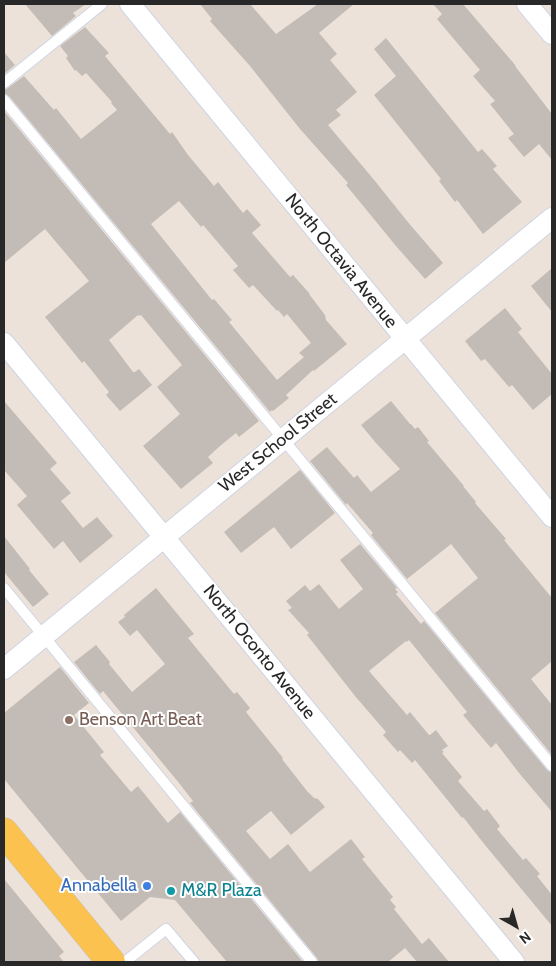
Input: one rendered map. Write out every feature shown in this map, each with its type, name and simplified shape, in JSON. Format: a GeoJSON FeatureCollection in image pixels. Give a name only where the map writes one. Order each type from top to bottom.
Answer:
{"type":"FeatureCollection","features":[{"type":"Feature","properties":{"kind":"main road"},"geometry":{"type":"LineString","coordinates":[[4,832],[111,962]]}},
{"type":"Feature","properties":{"kind":"street","name":"North Octavia Avenue"},"geometry":{"type":"LineString","coordinates":[[130,4],[552,517]]}},
{"type":"Feature","properties":{"kind":"street"},"geometry":{"type":"LineString","coordinates":[[527,4],[552,34]]}},
{"type":"Feature","properties":{"kind":"street","name":"West School Street"},"geometry":{"type":"LineString","coordinates":[[4,669],[552,218]]}},
{"type":"Feature","properties":{"kind":"street","name":"North Oconto Avenue"},"geometry":{"type":"LineString","coordinates":[[4,343],[514,962]]}},
{"type":"Feature","properties":{"kind":"lane"},"geometry":{"type":"LineString","coordinates":[[4,82],[102,4]]}},
{"type":"Feature","properties":{"kind":"lane"},"geometry":{"type":"LineString","coordinates":[[4,100],[552,766]]}},
{"type":"Feature","properties":{"kind":"lane"},"geometry":{"type":"LineString","coordinates":[[4,588],[312,962]]}},
{"type":"Feature","properties":{"kind":"lane"},"geometry":{"type":"LineString","coordinates":[[125,962],[166,928],[194,962]]}},
{"type":"Feature","properties":{"kind":"building"},"geometry":{"type":"Polygon","coordinates":[[[25,4],[86,4],[73,13],[76,16],[52,36],[25,4]]]}},
{"type":"Feature","properties":{"kind":"building"},"geometry":{"type":"Polygon","coordinates":[[[200,4],[250,4],[276,34],[318,4],[354,4],[319,33],[337,54],[330,60],[357,92],[336,110],[341,115],[328,125],[443,263],[425,279],[346,185],[348,183],[300,129],[250,66],[210,21],[212,19],[200,4]]]}},
{"type":"Feature","properties":{"kind":"building"},"geometry":{"type":"Polygon","coordinates":[[[433,4],[463,4],[516,66],[552,114],[552,160],[539,144],[524,157],[508,138],[514,134],[490,104],[495,101],[473,76],[480,70],[437,19],[442,14],[433,4]]]}},
{"type":"Feature","properties":{"kind":"building"},"geometry":{"type":"Polygon","coordinates":[[[85,27],[109,53],[105,56],[170,134],[172,132],[214,186],[218,182],[243,213],[247,209],[261,225],[252,233],[290,277],[293,275],[310,294],[325,315],[326,320],[347,344],[313,370],[286,395],[289,398],[273,411],[270,412],[9,96],[4,93],[4,90],[24,76],[54,110],[56,108],[81,139],[117,110],[86,73],[82,76],[75,71],[66,58],[68,56],[60,46],[85,27]],[[179,201],[151,224],[212,300],[214,299],[232,320],[229,322],[277,380],[304,357],[299,353],[311,343],[287,314],[284,317],[253,285],[249,288],[233,270],[238,266],[203,225],[201,227],[179,201]]]}},
{"type":"Feature","properties":{"kind":"building"},"geometry":{"type":"Polygon","coordinates":[[[386,38],[478,152],[482,149],[497,166],[493,169],[522,202],[483,234],[457,200],[455,202],[439,181],[441,179],[374,95],[396,76],[374,49],[386,38]]]}},
{"type":"Feature","properties":{"kind":"building"},"geometry":{"type":"Polygon","coordinates":[[[4,52],[15,65],[4,74],[4,52]]]}},
{"type":"Feature","properties":{"kind":"building"},"geometry":{"type":"Polygon","coordinates":[[[4,111],[259,421],[239,437],[236,433],[220,446],[208,457],[213,463],[181,489],[143,446],[180,414],[157,387],[182,365],[141,315],[138,315],[109,340],[133,372],[139,369],[152,385],[120,411],[106,395],[109,392],[84,361],[82,363],[45,317],[89,281],[45,229],[4,263],[4,111]]]}},
{"type":"Feature","properties":{"kind":"building"},"geometry":{"type":"Polygon","coordinates":[[[552,268],[552,312],[531,286],[552,268]]]}},
{"type":"Feature","properties":{"kind":"building"},"geometry":{"type":"Polygon","coordinates":[[[505,308],[522,329],[518,332],[552,374],[552,394],[533,410],[512,385],[509,387],[485,359],[481,361],[465,341],[505,308]]]}},
{"type":"Feature","properties":{"kind":"building"},"geometry":{"type":"Polygon","coordinates":[[[4,401],[57,463],[50,469],[71,493],[61,501],[83,528],[97,517],[113,536],[80,563],[63,541],[54,549],[17,505],[27,496],[4,470],[4,401]]]}},
{"type":"Feature","properties":{"kind":"building"},"geometry":{"type":"Polygon","coordinates":[[[391,401],[415,429],[418,427],[429,441],[427,442],[552,598],[552,661],[531,679],[552,705],[552,755],[435,613],[478,578],[451,544],[407,579],[371,535],[373,533],[347,503],[346,505],[310,461],[327,447],[354,478],[357,475],[371,492],[400,469],[361,425],[391,401]]]}},
{"type":"Feature","properties":{"kind":"building"},"geometry":{"type":"Polygon","coordinates":[[[300,470],[335,513],[291,549],[274,527],[241,553],[224,532],[300,470]]]}},
{"type":"Feature","properties":{"kind":"building"},"geometry":{"type":"Polygon","coordinates":[[[4,536],[49,594],[33,607],[4,572],[4,536]]]}},
{"type":"Feature","properties":{"kind":"building"},"geometry":{"type":"Polygon","coordinates":[[[360,544],[397,588],[395,589],[398,592],[396,594],[421,624],[424,621],[547,770],[552,773],[552,812],[496,743],[491,748],[463,715],[467,712],[409,640],[369,671],[407,715],[410,712],[429,735],[436,730],[448,746],[442,750],[444,752],[442,753],[462,777],[458,781],[484,811],[487,809],[500,826],[497,829],[523,860],[526,858],[540,874],[537,876],[552,895],[552,926],[415,760],[412,763],[400,750],[398,752],[383,735],[386,732],[307,635],[309,633],[288,610],[292,608],[286,601],[305,585],[310,591],[319,584],[339,609],[363,589],[340,560],[360,544]]]}},
{"type":"Feature","properties":{"kind":"building"},"geometry":{"type":"Polygon","coordinates":[[[156,588],[194,634],[188,638],[234,694],[237,692],[250,708],[246,712],[307,791],[325,807],[291,835],[271,811],[246,831],[270,859],[288,844],[310,872],[351,839],[365,857],[362,859],[393,897],[390,900],[396,907],[394,909],[422,944],[429,938],[449,962],[417,962],[405,948],[388,962],[319,962],[190,803],[193,801],[179,783],[103,691],[100,694],[74,662],[96,645],[132,692],[165,664],[137,630],[130,636],[118,622],[156,588]]]}},
{"type":"Feature","properties":{"kind":"building"},"geometry":{"type":"Polygon","coordinates":[[[60,667],[89,703],[74,715],[104,752],[100,755],[131,792],[138,786],[168,823],[180,812],[303,962],[227,962],[175,900],[150,897],[121,921],[4,779],[4,713],[60,667]]]}},
{"type":"Feature","properties":{"kind":"building"},"geometry":{"type":"Polygon","coordinates":[[[4,879],[64,952],[59,956],[64,962],[4,962],[4,879]]]}},
{"type":"Feature","properties":{"kind":"place","name":"Benson Art Beat"},"geometry":{"type":"Point","coordinates":[69,720]}},
{"type":"Feature","properties":{"kind":"place","name":"Annabella"},"geometry":{"type":"Point","coordinates":[147,886]}},
{"type":"Feature","properties":{"kind":"place","name":"M&R Plaza"},"geometry":{"type":"Point","coordinates":[171,891]}}]}
